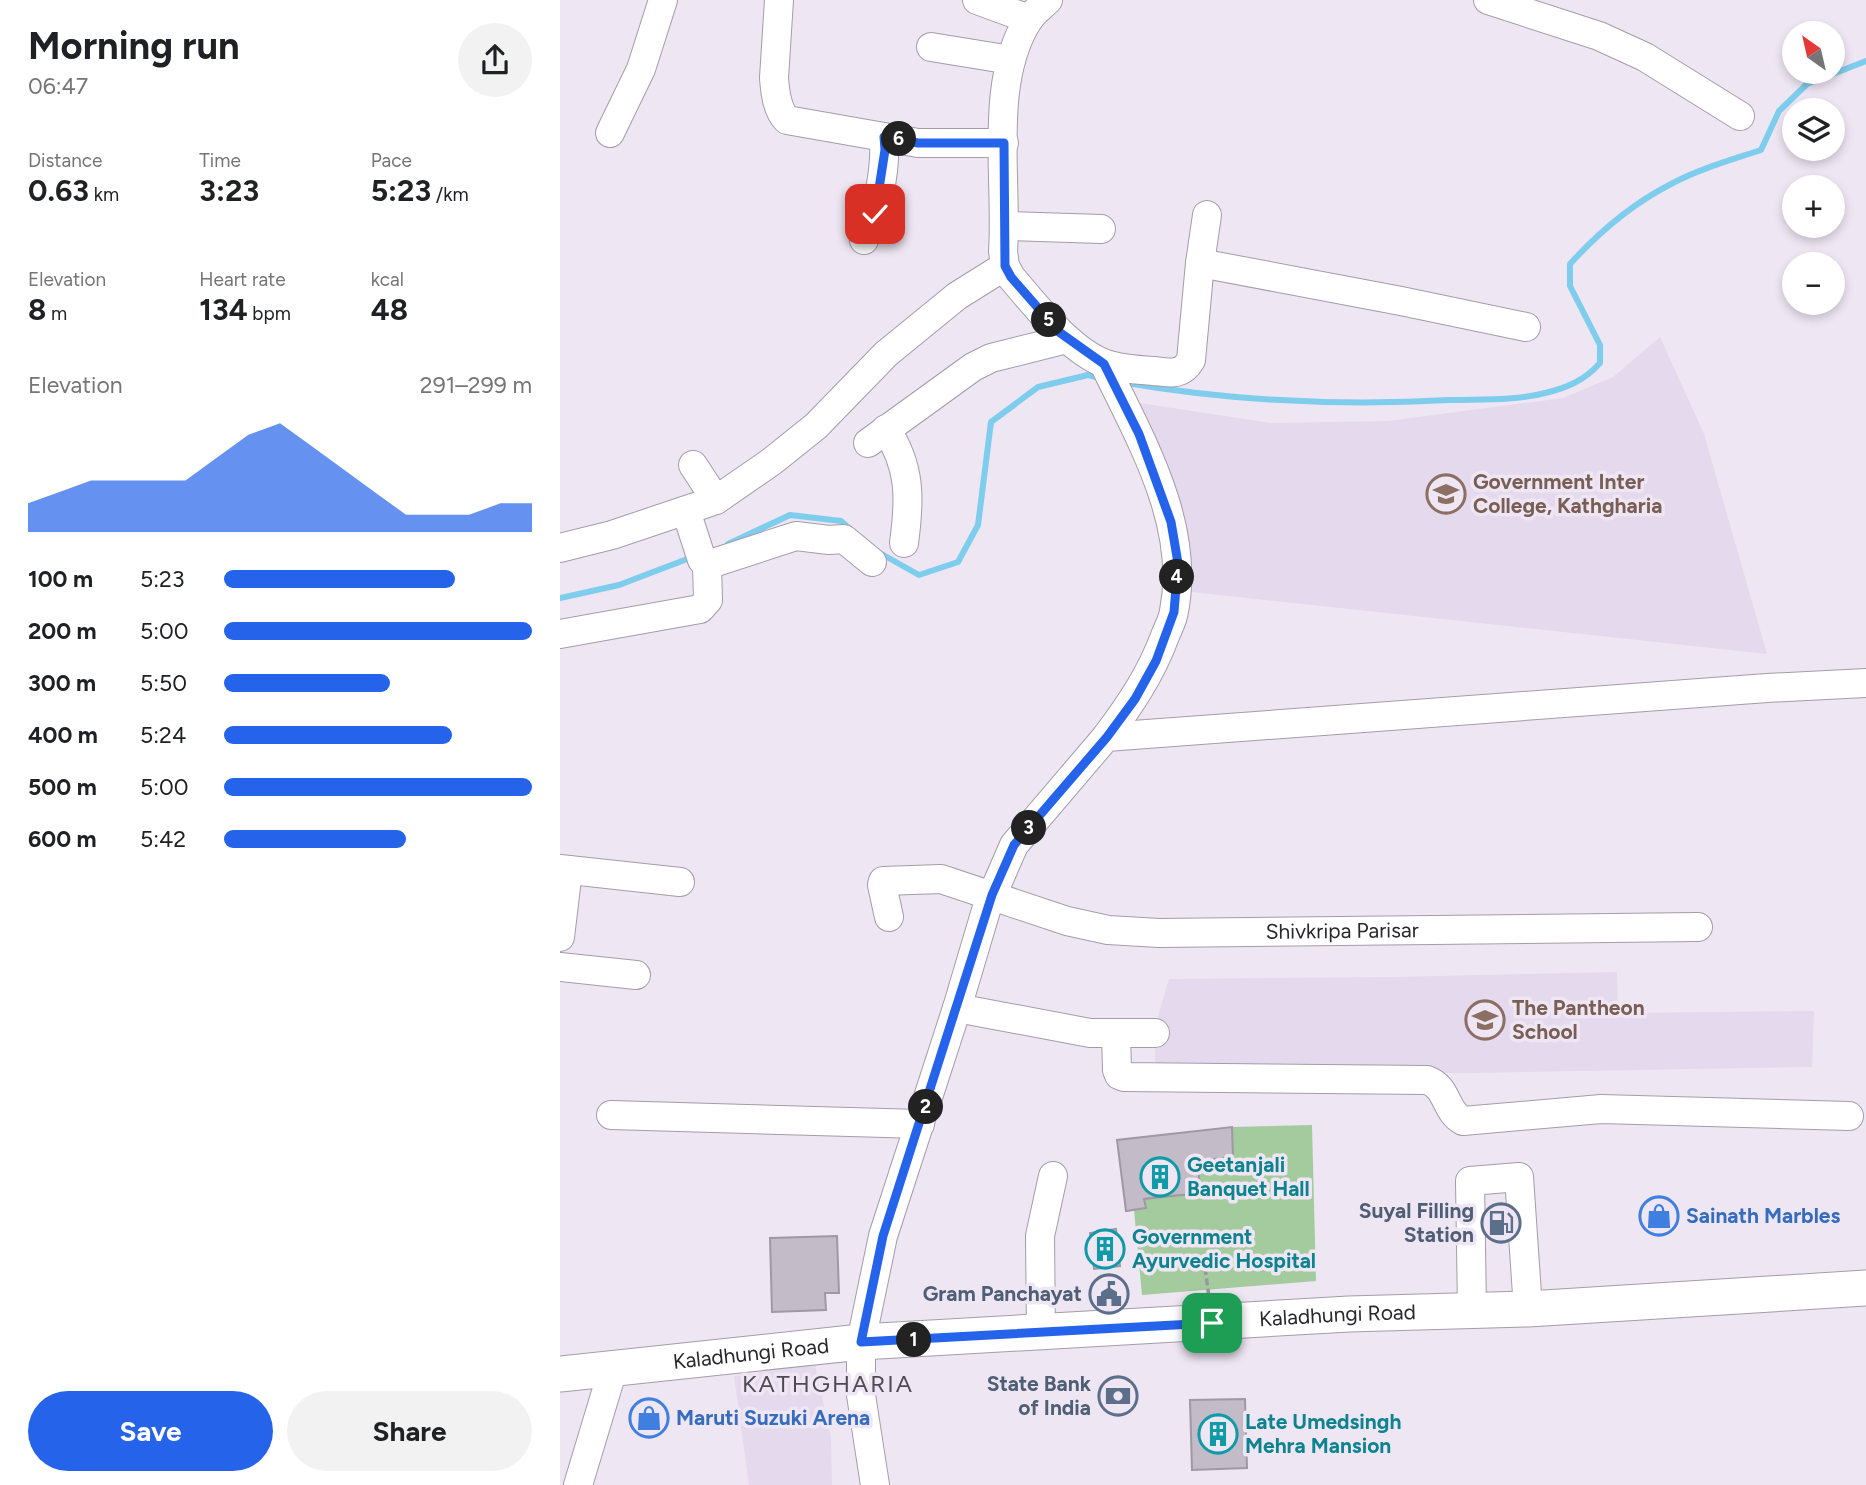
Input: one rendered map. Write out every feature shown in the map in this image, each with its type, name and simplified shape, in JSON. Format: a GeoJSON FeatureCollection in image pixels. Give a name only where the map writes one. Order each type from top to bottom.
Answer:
{"type":"FeatureCollection","features":[{"type":"Feature","properties":{"kind":"main road","name":"Kaladhungi Road"},"geometry":{"type":"LineString","coordinates":[[560,1374],[861,1342],[1349,1314],[1528,1309],[1866,1288]]}},
{"type":"Feature","properties":{"kind":"street"},"geometry":{"type":"LineString","coordinates":[[610,133],[641,69],[663,0]]}},
{"type":"Feature","properties":{"kind":"street"},"geometry":{"type":"LineString","coordinates":[[779,0],[774,78],[784,117],[918,143],[1004,143]]}},
{"type":"Feature","properties":{"kind":"street"},"geometry":{"type":"LineString","coordinates":[[977,0],[1039,10],[1011,60],[1003,108],[1005,266],[1011,277],[1067,339],[1104,364],[1133,370],[1178,373],[1186,369],[1191,360],[1207,215]]}},
{"type":"Feature","properties":{"kind":"street"},"geometry":{"type":"LineString","coordinates":[[1488,0],[1599,36],[1645,57],[1740,116]]}},
{"type":"Feature","properties":{"kind":"street"},"geometry":{"type":"LineString","coordinates":[[931,47],[1011,60]]}},
{"type":"Feature","properties":{"kind":"street"},"geometry":{"type":"LineString","coordinates":[[864,240],[875,214],[879,195],[885,150],[884,137]]}},
{"type":"Feature","properties":{"kind":"street"},"geometry":{"type":"LineString","coordinates":[[1005,226],[1101,229]]}},
{"type":"Feature","properties":{"kind":"street"},"geometry":{"type":"LineString","coordinates":[[1200,263],[1526,327]]}},
{"type":"Feature","properties":{"kind":"street"},"geometry":{"type":"LineString","coordinates":[[560,548],[612,535],[716,500],[771,462],[816,426],[886,354],[957,296],[1005,266]]}},
{"type":"Feature","properties":{"kind":"street"},"geometry":{"type":"LineString","coordinates":[[904,543],[908,486],[904,464],[877,436],[991,358],[1067,339]]}},
{"type":"Feature","properties":{"kind":"street"},"geometry":{"type":"LineString","coordinates":[[876,1485],[861,1395],[861,1342],[883,1236],[992,895],[1014,845],[1107,737],[1135,699],[1156,661],[1174,612],[1178,563],[1171,522],[1139,434],[1104,364]]}},
{"type":"Feature","properties":{"kind":"street"},"geometry":{"type":"LineString","coordinates":[[693,465],[716,500]]}},
{"type":"Feature","properties":{"kind":"street"},"geometry":{"type":"LineString","coordinates":[[560,634],[700,609],[708,600],[702,556],[686,511]]}},
{"type":"Feature","properties":{"kind":"street"},"geometry":{"type":"LineString","coordinates":[[702,556],[796,536],[844,539],[872,562]]}},
{"type":"Feature","properties":{"kind":"street"},"geometry":{"type":"LineString","coordinates":[[1107,737],[1244,725],[1866,683]]}},
{"type":"Feature","properties":{"kind":"street"},"geometry":{"type":"LineString","coordinates":[[560,937],[564,870],[680,882]]}},
{"type":"Feature","properties":{"kind":"street","name":"Shivkripa Parisar"},"geometry":{"type":"LineString","coordinates":[[889,916],[883,881],[941,879],[1108,930],[1159,933],[1698,927]]}},
{"type":"Feature","properties":{"kind":"street"},"geometry":{"type":"LineString","coordinates":[[560,967],[636,975]]}},
{"type":"Feature","properties":{"kind":"street"},"geometry":{"type":"LineString","coordinates":[[957,1008],[1090,1032],[1155,1033]]}},
{"type":"Feature","properties":{"kind":"street"},"geometry":{"type":"LineString","coordinates":[[1116,1034],[1117,1070],[1119,1075],[1124,1077],[1427,1080],[1436,1083],[1443,1091],[1453,1113],[1464,1121],[1601,1109],[1849,1116]]}},
{"type":"Feature","properties":{"kind":"street"},"geometry":{"type":"LineString","coordinates":[[611,1115],[920,1125]]}},
{"type":"Feature","properties":{"kind":"street"},"geometry":{"type":"LineString","coordinates":[[1041,1333],[1040,1236],[1054,1176]]}},
{"type":"Feature","properties":{"kind":"street"},"geometry":{"type":"LineString","coordinates":[[1472,1310],[1471,1181],[1519,1177],[1528,1309]]}},
{"type":"Feature","properties":{"kind":"street"},"geometry":{"type":"LineString","coordinates":[[578,1485],[613,1369]]}},
{"type":"Feature","properties":{"kind":"shaded area","name":"Government Inter College, Kathgharia"},"geometry":{"type":"Polygon","coordinates":[[[1660,337],[1704,434],[1767,654],[1192,592],[1182,524],[1127,401],[1271,423],[1388,421],[1563,398],[1613,377],[1660,337]]]}},
{"type":"Feature","properties":{"kind":"shaded area","name":"The Pantheon School"},"geometry":{"type":"Polygon","coordinates":[[[1617,972],[1618,1013],[1814,1011],[1812,1067],[1473,1073],[1155,1073],[1155,1026],[1169,979],[1617,972]]]}},
{"type":"Feature","properties":{"kind":"shaded area"},"geometry":{"type":"Polygon","coordinates":[[[815,1365],[831,1437],[832,1485],[749,1485],[734,1376],[815,1365]]]}},
{"type":"Feature","properties":{"kind":"green space"},"geometry":{"type":"Polygon","coordinates":[[[1312,1125],[1316,1281],[1142,1295],[1134,1210],[1146,1208],[1144,1199],[1200,1193],[1198,1161],[1232,1127],[1312,1125]]]}},
{"type":"Feature","properties":{"kind":"building","name":"Geetanjali Banquet Hall"},"geometry":{"type":"Polygon","coordinates":[[[1232,1127],[1233,1157],[1198,1161],[1200,1193],[1144,1199],[1146,1208],[1126,1211],[1117,1140],[1232,1127]]]}},
{"type":"Feature","properties":{"kind":"building","name":"Government Ayurvedic Hospital"},"geometry":{"type":"Polygon","coordinates":[[[1116,1229],[1120,1266],[1094,1269],[1090,1233],[1116,1229]]]}},
{"type":"Feature","properties":{"kind":"building"},"geometry":{"type":"Polygon","coordinates":[[[837,1236],[839,1293],[825,1293],[826,1310],[772,1312],[770,1238],[837,1236]]]}},
{"type":"Feature","properties":{"kind":"building","name":"Late Umedsingh Mehra Mansion"},"geometry":{"type":"Polygon","coordinates":[[[1245,1399],[1247,1468],[1192,1470],[1190,1400],[1245,1399]]]}},
{"type":"Feature","properties":{"kind":"waterway"},"geometry":{"type":"LineString","coordinates":[[1121,382],[1202,394],[1326,402],[1510,398],[1534,396],[1568,386],[1582,379],[1600,363],[1600,345],[1570,286],[1570,264],[1593,241],[1643,200],[1693,174],[1761,150],[1779,111],[1807,84],[1866,61]]}},
{"type":"Feature","properties":{"kind":"waterway"},"geometry":{"type":"LineString","coordinates":[[878,552],[919,575],[958,562],[978,525],[991,422],[1038,387],[1088,375],[1100,378]]}},
{"type":"Feature","properties":{"kind":"waterway"},"geometry":{"type":"LineString","coordinates":[[728,544],[790,515],[841,521],[853,532]]}},
{"type":"Feature","properties":{"kind":"waterway"},"geometry":{"type":"LineString","coordinates":[[560,598],[619,585],[695,556]]}},
{"type":"Feature","properties":{"kind":"place","name":"Government Inter College, Kathgharia"},"geometry":{"type":"Point","coordinates":[1446,494]}},
{"type":"Feature","properties":{"kind":"place","name":"The Pantheon School"},"geometry":{"type":"Point","coordinates":[1485,1020]}},
{"type":"Feature","properties":{"kind":"place","name":"Geetanjali Banquet Hall"},"geometry":{"type":"Point","coordinates":[1160,1177]}},
{"type":"Feature","properties":{"kind":"place","name":"Sainath Marbles"},"geometry":{"type":"Point","coordinates":[1659,1216]}},
{"type":"Feature","properties":{"kind":"place","name":"Suyal Filling Station"},"geometry":{"type":"Point","coordinates":[1501,1223]}},
{"type":"Feature","properties":{"kind":"place","name":"Government Ayurvedic Hospital"},"geometry":{"type":"Point","coordinates":[1105,1249]}},
{"type":"Feature","properties":{"kind":"place","name":"Gram Panchayat"},"geometry":{"type":"Point","coordinates":[1109,1294]}},
{"type":"Feature","properties":{"kind":"place","name":"State Bank of India"},"geometry":{"type":"Point","coordinates":[1118,1396]}},
{"type":"Feature","properties":{"kind":"place","name":"Maruti Suzuki Arena"},"geometry":{"type":"Point","coordinates":[649,1418]}},
{"type":"Feature","properties":{"kind":"place","name":"Late Umedsingh Mehra Mansion"},"geometry":{"type":"Point","coordinates":[1218,1434]}},
{"type":"Feature","properties":{"kind":"district","name":"KATHGHARIA"},"geometry":{"type":"Point","coordinates":[828,1384]}},
{"type":"Feature","properties":{"kind":"route"},"geometry":{"type":"LineString","coordinates":[[875,214],[885,150],[884,137],[918,143],[1004,143],[1005,266],[1011,277],[1059,332],[1104,364],[1139,434],[1171,522],[1178,563],[1174,612],[1156,661],[1135,699],[1107,737],[1014,845],[987,907],[883,1236],[861,1342],[1212,1323]]}}]}
